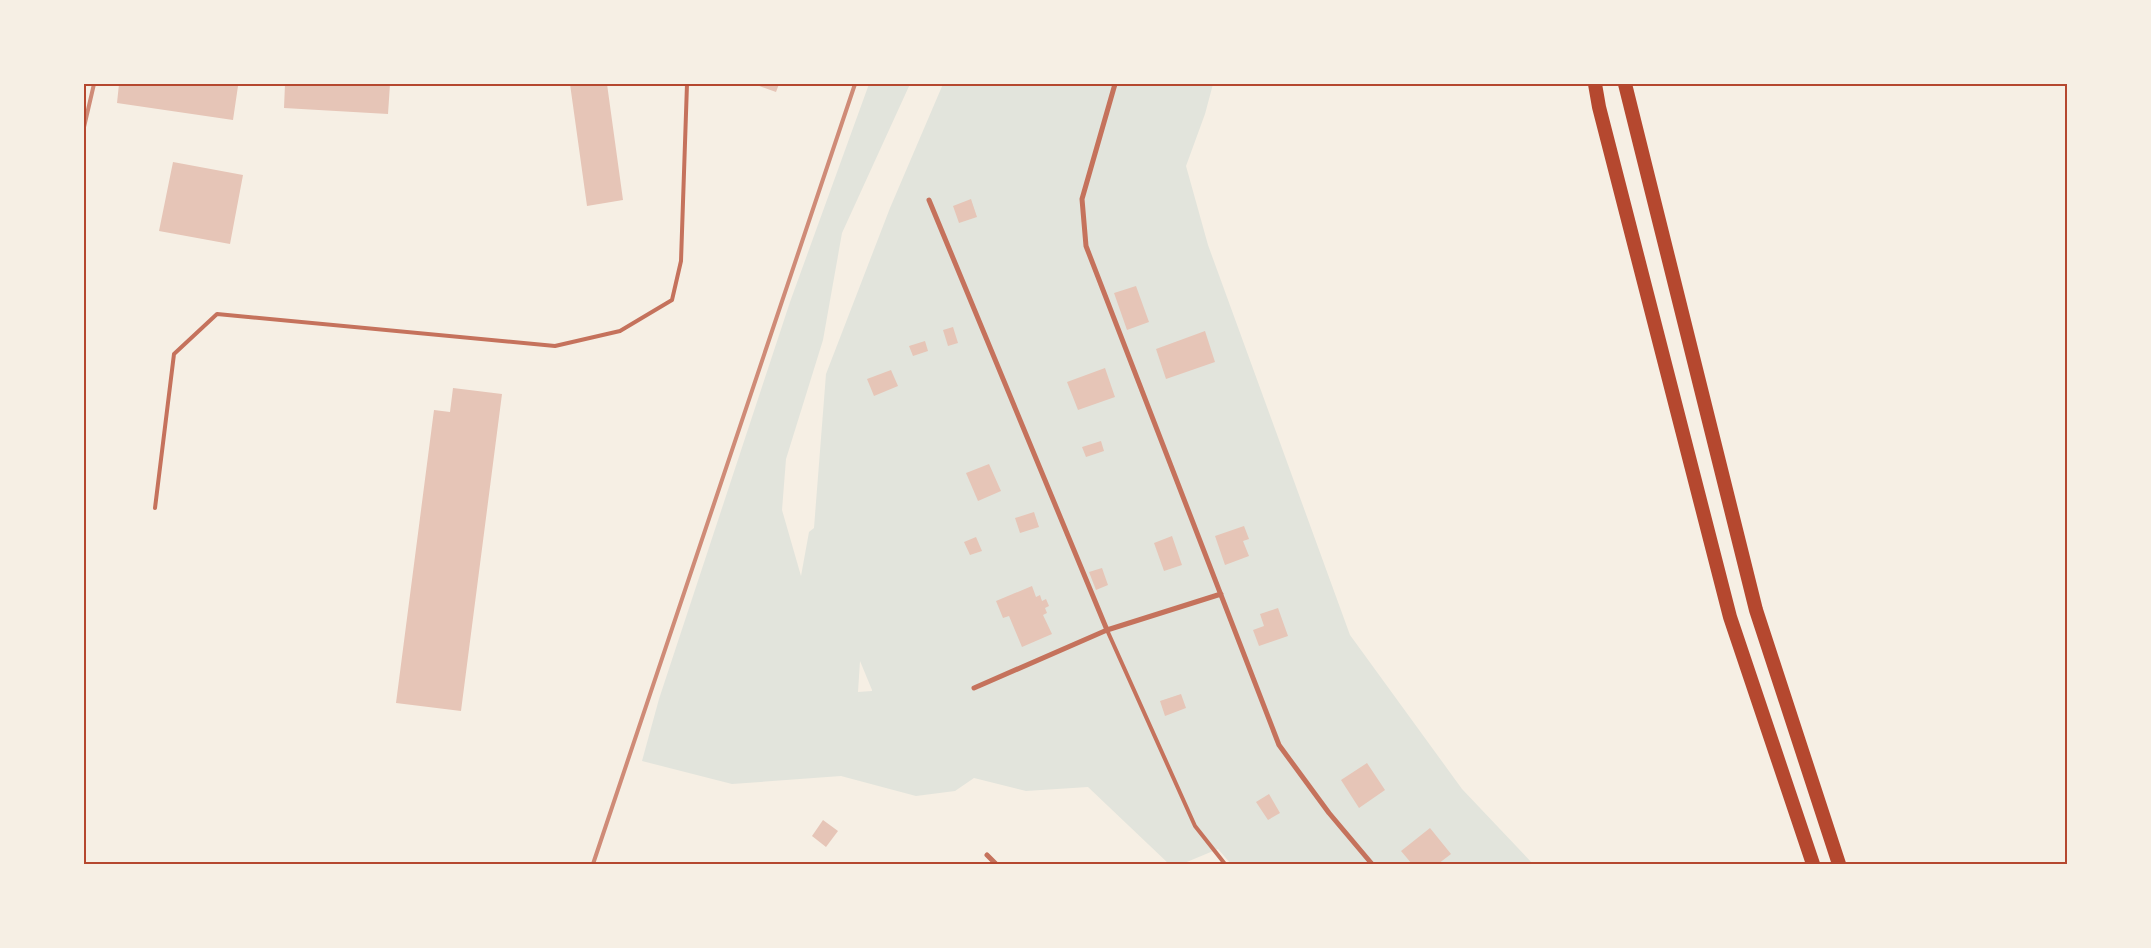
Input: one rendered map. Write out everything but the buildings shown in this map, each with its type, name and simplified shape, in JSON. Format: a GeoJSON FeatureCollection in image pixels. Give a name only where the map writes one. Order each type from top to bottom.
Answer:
{"type":"FeatureCollection","features":[{"type":"Feature","properties":{"kind":"highway"},"geometry":{"type":"LineString","coordinates":[[1595,84],[1599,106],[1730,617],[1813,864]]}},
{"type":"Feature","properties":{"kind":"highway"},"geometry":{"type":"LineString","coordinates":[[1625,84],[1756,610],[1839,864]]}},
{"type":"Feature","properties":{"kind":"street"},"geometry":{"type":"LineString","coordinates":[[1115,84],[1082,199],[1086,246],[1279,745],[1329,813],[1372,864]]}},
{"type":"Feature","properties":{"kind":"street"},"geometry":{"type":"LineString","coordinates":[[929,200],[1107,630]]}},
{"type":"Feature","properties":{"kind":"street"},"geometry":{"type":"LineString","coordinates":[[974,688],[1107,630],[1221,594]]}},
{"type":"Feature","properties":{"kind":"street"},"geometry":{"type":"LineString","coordinates":[[987,855],[996,864]]}},
{"type":"Feature","properties":{"kind":"lane"},"geometry":{"type":"LineString","coordinates":[[155,508],[174,354],[217,314],[555,346],[620,331],[672,300],[681,261],[687,84]]}},
{"type":"Feature","properties":{"kind":"lane"},"geometry":{"type":"LineString","coordinates":[[1107,630],[1195,826],[1224,864]]}},
{"type":"Feature","properties":{"kind":"shaded area"},"geometry":{"type":"Polygon","coordinates":[[[869,84],[910,84],[842,233],[823,340],[786,459],[782,510],[801,576],[809,532],[814,528],[826,374],[890,208],[943,84],[1213,84],[1205,114],[1186,166],[1208,245],[1350,635],[1462,789],[1533,864],[1231,864],[1218,849],[1182,864],[1169,864],[1088,787],[1026,791],[974,778],[955,791],[916,796],[841,776],[732,784],[642,761],[659,699],[790,302],[869,84]],[[860,661],[858,692],[872,691],[860,661]]]}},
{"type":"Feature","properties":{"kind":"railway"},"geometry":{"type":"LineString","coordinates":[[84,127],[94,84]]}},
{"type":"Feature","properties":{"kind":"railway"},"geometry":{"type":"LineString","coordinates":[[593,864],[855,84]]}}]}
